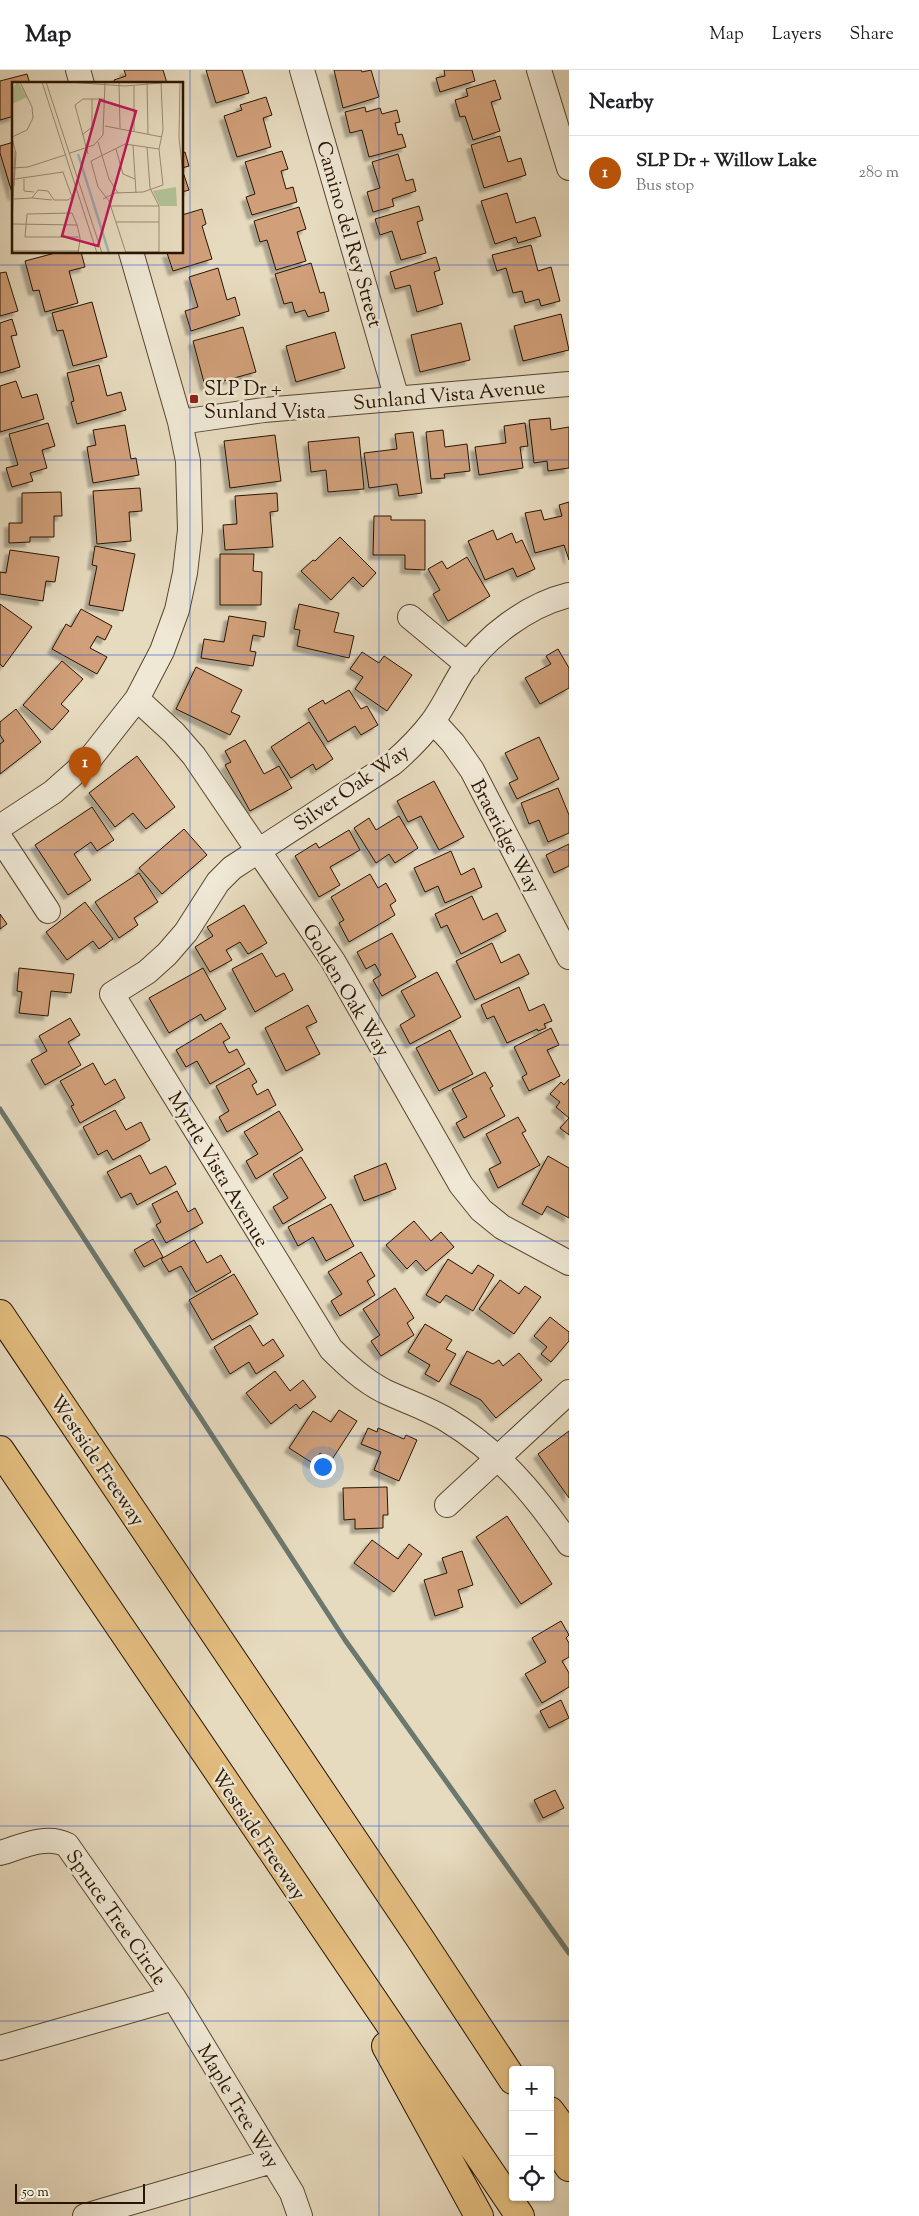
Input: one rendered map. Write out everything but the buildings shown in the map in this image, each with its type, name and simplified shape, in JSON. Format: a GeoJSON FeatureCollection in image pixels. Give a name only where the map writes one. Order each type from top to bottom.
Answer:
{"type":"FeatureCollection","features":[{"type":"Feature","properties":{"kind":"highway","name":"Westside Freeway"},"geometry":{"type":"LineString","coordinates":[[0,1314],[419,1936],[509,2074]]}},
{"type":"Feature","properties":{"kind":"highway","name":"Westside Freeway"},"geometry":{"type":"LineString","coordinates":[[0,1450],[520,2216]]}},
{"type":"Feature","properties":{"kind":"highway"},"geometry":{"type":"LineString","coordinates":[[313,1913],[479,2216]]}},
{"type":"Feature","properties":{"kind":"highway"},"geometry":{"type":"LineString","coordinates":[[419,1936],[516,2066]]}},
{"type":"Feature","properties":{"kind":"highway"},"geometry":{"type":"LineString","coordinates":[[554,2117],[569,2136]]}},
{"type":"Feature","properties":{"kind":"highway"},"geometry":{"type":"LineString","coordinates":[[554,2144],[569,2167]]}},
{"type":"Feature","properties":{"kind":"street","name":"Camino del Rey Street"},"geometry":{"type":"LineString","coordinates":[[302,70],[397,399]]}},
{"type":"Feature","properties":{"kind":"street"},"geometry":{"type":"LineString","coordinates":[[539,70],[569,168]]}},
{"type":"Feature","properties":{"kind":"street"},"geometry":{"type":"LineString","coordinates":[[0,827],[53,792],[89,760],[137,698],[162,651],[177,610],[185,573],[190,530],[188,461],[180,422],[132,254]]}},
{"type":"Feature","properties":{"kind":"street","name":"Sunland Vista Avenue"},"geometry":{"type":"LineString","coordinates":[[180,422],[256,411],[569,384]]}},
{"type":"Feature","properties":{"kind":"street","name":"Silver Oak Way"},"geometry":{"type":"LineString","coordinates":[[258,850],[393,763],[413,745],[433,721],[468,665],[488,643],[512,623],[539,607],[569,595]]}},
{"type":"Feature","properties":{"kind":"street"},"geometry":{"type":"LineString","coordinates":[[410,617],[468,665]]}},
{"type":"Feature","properties":{"kind":"street","name":"Golden Oak Way"},"geometry":{"type":"LineString","coordinates":[[137,698],[174,732],[194,756],[337,968],[460,1186],[481,1210],[502,1227],[569,1262]]}},
{"type":"Feature","properties":{"kind":"street","name":"Braeridge Way"},"geometry":{"type":"LineString","coordinates":[[433,721],[452,742],[472,770],[569,957]]}},
{"type":"Feature","properties":{"kind":"street"},"geometry":{"type":"LineString","coordinates":[[0,838],[48,911]]}},
{"type":"Feature","properties":{"kind":"street","name":"Myrtle Vista Avenue"},"geometry":{"type":"LineString","coordinates":[[258,850],[232,868],[218,882],[203,902],[186,932],[167,954],[147,972],[112,994],[330,1348],[346,1365],[368,1382],[446,1420],[498,1457],[537,1500],[569,1544]]}},
{"type":"Feature","properties":{"kind":"street"},"geometry":{"type":"LineString","coordinates":[[448,1505],[569,1392]]}},
{"type":"Feature","properties":{"kind":"street","name":"Spruce Tree Circle"},"geometry":{"type":"LineString","coordinates":[[0,1853],[48,1839],[60,1841],[67,1845],[174,1998]]}},
{"type":"Feature","properties":{"kind":"street"},"geometry":{"type":"LineString","coordinates":[[0,2048],[174,1998]]}},
{"type":"Feature","properties":{"kind":"street","name":"Maple Tree Way"},"geometry":{"type":"LineString","coordinates":[[174,1998],[292,2194],[300,2216]]}},
{"type":"Feature","properties":{"kind":"street"},"geometry":{"type":"LineString","coordinates":[[85,2216],[272,2160]]}},
{"type":"Feature","properties":{"kind":"waterway"},"geometry":{"type":"LineString","coordinates":[[0,1109],[345,1640],[569,1953]]}},
{"type":"Feature","properties":{"kind":"place","name":"SLP Dr + Sunland Vista"},"geometry":{"type":"Point","coordinates":[194,399]}},
{"type":"Feature","properties":{"kind":"place","name":"SLP Dr + Willow Lake"},"geometry":{"type":"Point","coordinates":[85,788]}}]}
